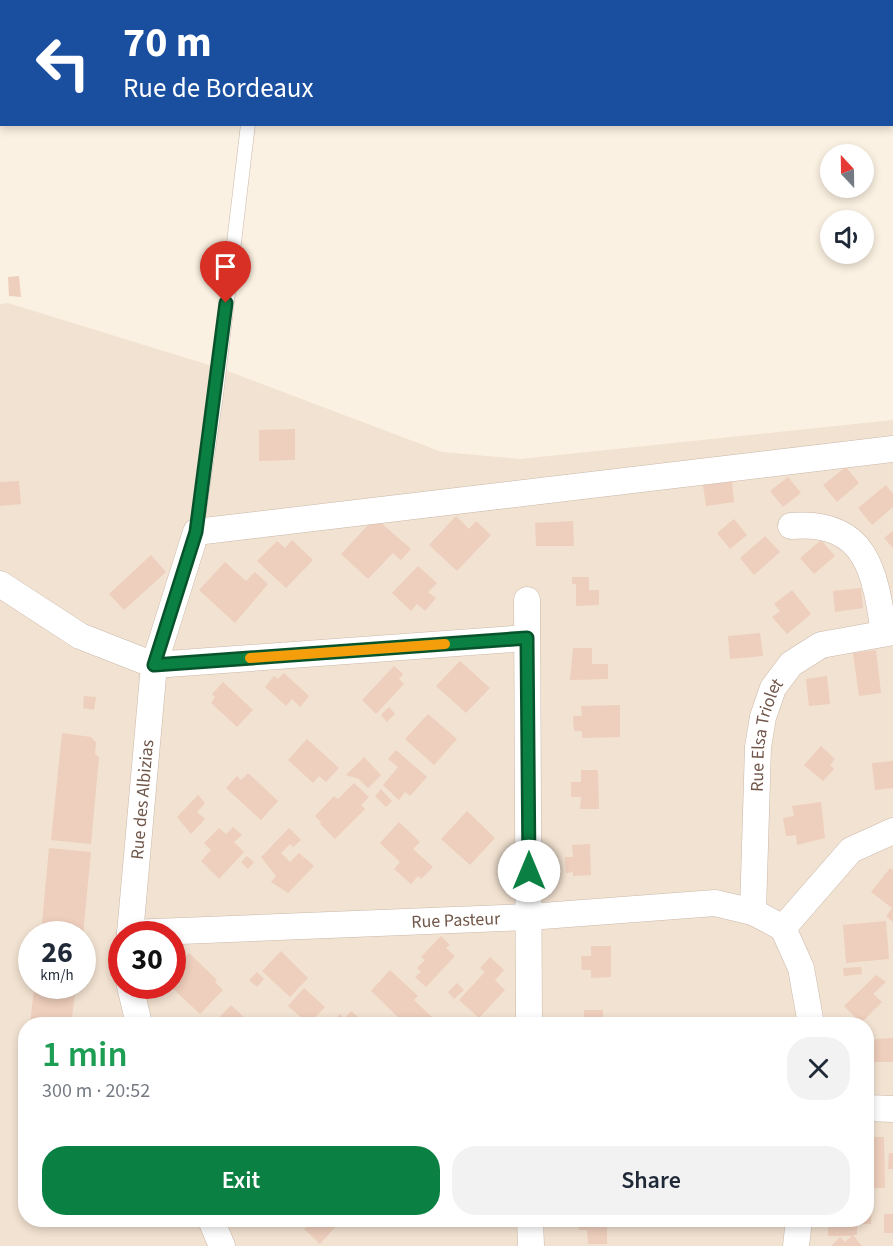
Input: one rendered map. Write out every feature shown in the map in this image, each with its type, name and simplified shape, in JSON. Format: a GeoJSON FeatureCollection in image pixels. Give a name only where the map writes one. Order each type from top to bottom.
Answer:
{"type":"FeatureCollection","features":[{"type":"Feature","properties":{"kind":"street"},"geometry":{"type":"LineString","coordinates":[[196,532],[893,449]]}},
{"type":"Feature","properties":{"kind":"street","name":"Rue Elsa Triolet"},"geometry":{"type":"LineString","coordinates":[[753,912],[758,747],[763,717],[773,688],[791,664],[821,645],[888,632],[876,582],[870,566],[859,550],[845,536],[825,526],[791,526]]}},
{"type":"Feature","properties":{"kind":"street","name":"Rue des Albizias"},"geometry":{"type":"LineString","coordinates":[[131,921],[154,665],[196,532]]}},
{"type":"Feature","properties":{"kind":"street"},"geometry":{"type":"LineString","coordinates":[[0,585],[80,636],[154,665],[527,638]]}},
{"type":"Feature","properties":{"kind":"street"},"geometry":{"type":"LineString","coordinates":[[527,600],[530,1017]]}},
{"type":"Feature","properties":{"kind":"street"},"geometry":{"type":"LineString","coordinates":[[810,1017],[801,968],[783,928],[852,850],[893,831]]}},
{"type":"Feature","properties":{"kind":"street","name":"Rue Pasteur"},"geometry":{"type":"LineString","coordinates":[[186,932],[529,917],[715,903],[753,912],[783,928]]}},
{"type":"Feature","properties":{"kind":"street"},"geometry":{"type":"LineString","coordinates":[[133,999],[137,1017]]}},
{"type":"Feature","properties":{"kind":"street"},"geometry":{"type":"LineString","coordinates":[[874,1108],[893,1109]]}},
{"type":"Feature","properties":{"kind":"street"},"geometry":{"type":"LineString","coordinates":[[214,1227],[222,1246]]}},
{"type":"Feature","properties":{"kind":"street"},"geometry":{"type":"LineString","coordinates":[[531,1227],[531,1246]]}},
{"type":"Feature","properties":{"kind":"street"},"geometry":{"type":"LineString","coordinates":[[796,1246],[798,1227]]}},
{"type":"Feature","properties":{"kind":"lane"},"geometry":{"type":"LineString","coordinates":[[196,532],[216,395],[248,126]]}},
{"type":"Feature","properties":{"kind":"shaded area"},"geometry":{"type":"Polygon","coordinates":[[[8,303],[222,369],[442,452],[520,459],[893,420],[893,1246],[0,1246],[0,304],[8,303]]]}},
{"type":"Feature","properties":{"kind":"building"},"geometry":{"type":"Polygon","coordinates":[[[19,276],[21,297],[9,296],[8,277],[19,276]]]}},
{"type":"Feature","properties":{"kind":"building"},"geometry":{"type":"Polygon","coordinates":[[[295,429],[295,460],[259,461],[259,430],[295,429]]]}},
{"type":"Feature","properties":{"kind":"building"},"geometry":{"type":"Polygon","coordinates":[[[846,467],[859,483],[837,502],[823,485],[846,467]]]}},
{"type":"Feature","properties":{"kind":"building"},"geometry":{"type":"Polygon","coordinates":[[[788,477],[801,493],[783,507],[770,491],[788,477]]]}},
{"type":"Feature","properties":{"kind":"building"},"geometry":{"type":"Polygon","coordinates":[[[19,481],[21,504],[0,506],[0,482],[19,481]]]}},
{"type":"Feature","properties":{"kind":"building"},"geometry":{"type":"Polygon","coordinates":[[[732,481],[734,502],[706,506],[703,485],[732,481]]]}},
{"type":"Feature","properties":{"kind":"building"},"geometry":{"type":"Polygon","coordinates":[[[886,485],[893,494],[893,507],[872,525],[858,508],[886,485]]]}},
{"type":"Feature","properties":{"kind":"building"},"geometry":{"type":"Polygon","coordinates":[[[456,516],[469,529],[476,521],[491,535],[457,571],[429,545],[456,516]]]}},
{"type":"Feature","properties":{"kind":"building"},"geometry":{"type":"Polygon","coordinates":[[[734,519],[747,535],[730,549],[717,533],[734,519]]]}},
{"type":"Feature","properties":{"kind":"building"},"geometry":{"type":"Polygon","coordinates":[[[573,521],[574,546],[536,546],[535,523],[573,521]]]}},
{"type":"Feature","properties":{"kind":"building"},"geometry":{"type":"Polygon","coordinates":[[[380,522],[411,549],[401,560],[393,553],[368,579],[341,554],[370,523],[380,522]]]}},
{"type":"Feature","properties":{"kind":"building"},"geometry":{"type":"Polygon","coordinates":[[[893,531],[893,548],[884,538],[893,531]]]}},
{"type":"Feature","properties":{"kind":"building"},"geometry":{"type":"Polygon","coordinates":[[[765,536],[780,552],[754,575],[740,558],[765,536]]]}},
{"type":"Feature","properties":{"kind":"building"},"geometry":{"type":"Polygon","coordinates":[[[292,540],[313,560],[286,588],[257,561],[277,541],[285,548],[292,540]]]}},
{"type":"Feature","properties":{"kind":"building"},"geometry":{"type":"Polygon","coordinates":[[[821,540],[835,556],[814,574],[800,558],[821,540]]]}},
{"type":"Feature","properties":{"kind":"building"},"geometry":{"type":"Polygon","coordinates":[[[151,555],[166,572],[124,610],[109,594],[151,555]]]}},
{"type":"Feature","properties":{"kind":"building"},"geometry":{"type":"Polygon","coordinates":[[[225,562],[246,581],[255,572],[268,584],[235,623],[199,590],[225,562]]]}},
{"type":"Feature","properties":{"kind":"building"},"geometry":{"type":"Polygon","coordinates":[[[418,566],[437,583],[428,592],[436,598],[425,611],[417,604],[411,611],[392,593],[418,566]]]}},
{"type":"Feature","properties":{"kind":"building"},"geometry":{"type":"Polygon","coordinates":[[[572,577],[589,577],[589,590],[599,590],[599,605],[576,606],[576,584],[572,584],[572,577]]]}},
{"type":"Feature","properties":{"kind":"building"},"geometry":{"type":"Polygon","coordinates":[[[861,588],[863,608],[835,612],[833,591],[861,588]]]}},
{"type":"Feature","properties":{"kind":"building"},"geometry":{"type":"Polygon","coordinates":[[[792,590],[811,614],[787,634],[772,617],[780,611],[774,604],[792,590]]]}},
{"type":"Feature","properties":{"kind":"building"},"geometry":{"type":"Polygon","coordinates":[[[760,633],[763,656],[730,659],[728,636],[760,633]]]}},
{"type":"Feature","properties":{"kind":"building"},"geometry":{"type":"Polygon","coordinates":[[[573,648],[592,648],[592,664],[608,664],[608,679],[570,680],[573,648]]]}},
{"type":"Feature","properties":{"kind":"building"},"geometry":{"type":"Polygon","coordinates":[[[876,650],[881,693],[859,696],[853,653],[876,650]]]}},
{"type":"Feature","properties":{"kind":"building"},"geometry":{"type":"Polygon","coordinates":[[[460,661],[490,688],[466,713],[436,686],[460,661]]]}},
{"type":"Feature","properties":{"kind":"building"},"geometry":{"type":"Polygon","coordinates":[[[394,666],[403,674],[399,679],[404,684],[376,714],[362,700],[394,666]]]}},
{"type":"Feature","properties":{"kind":"building"},"geometry":{"type":"Polygon","coordinates":[[[284,673],[309,696],[300,707],[292,699],[286,706],[265,687],[274,676],[278,679],[284,673]]]}},
{"type":"Feature","properties":{"kind":"building"},"geometry":{"type":"Polygon","coordinates":[[[827,676],[830,704],[809,706],[806,679],[827,676]]]}},
{"type":"Feature","properties":{"kind":"building"},"geometry":{"type":"Polygon","coordinates":[[[223,682],[253,710],[237,727],[211,703],[215,697],[212,694],[223,682]]]}},
{"type":"Feature","properties":{"kind":"building"},"geometry":{"type":"Polygon","coordinates":[[[84,696],[96,697],[94,710],[83,708],[84,696]]]}},
{"type":"Feature","properties":{"kind":"building"},"geometry":{"type":"Polygon","coordinates":[[[620,705],[620,737],[582,738],[582,731],[574,731],[573,716],[582,716],[581,706],[620,705]]]}},
{"type":"Feature","properties":{"kind":"building"},"geometry":{"type":"Polygon","coordinates":[[[389,707],[395,714],[387,722],[381,715],[389,707]]]}},
{"type":"Feature","properties":{"kind":"building"},"geometry":{"type":"Polygon","coordinates":[[[428,714],[457,739],[434,765],[405,739],[428,714]]]}},
{"type":"Feature","properties":{"kind":"building"},"geometry":{"type":"Polygon","coordinates":[[[62,733],[91,737],[96,742],[95,754],[99,757],[91,844],[51,840],[62,733]]]}},
{"type":"Feature","properties":{"kind":"building"},"geometry":{"type":"Polygon","coordinates":[[[307,739],[339,768],[326,782],[319,776],[313,783],[288,760],[307,739]]]}},
{"type":"Feature","properties":{"kind":"building"},"geometry":{"type":"Polygon","coordinates":[[[821,746],[835,759],[830,765],[834,769],[823,781],[804,765],[821,746]]]}},
{"type":"Feature","properties":{"kind":"building"},"geometry":{"type":"Polygon","coordinates":[[[396,750],[427,777],[410,796],[405,792],[399,800],[383,785],[398,767],[388,759],[396,750]]]}},
{"type":"Feature","properties":{"kind":"building"},"geometry":{"type":"Polygon","coordinates":[[[364,757],[381,775],[368,788],[359,779],[346,775],[364,757]]]}},
{"type":"Feature","properties":{"kind":"building"},"geometry":{"type":"Polygon","coordinates":[[[893,761],[893,788],[875,790],[872,763],[893,761]]]}},
{"type":"Feature","properties":{"kind":"building"},"geometry":{"type":"Polygon","coordinates":[[[581,770],[598,770],[599,809],[580,809],[581,797],[571,797],[571,782],[581,782],[581,770]]]}},
{"type":"Feature","properties":{"kind":"building"},"geometry":{"type":"Polygon","coordinates":[[[248,773],[278,801],[261,820],[226,788],[237,776],[241,780],[248,773]]]}},
{"type":"Feature","properties":{"kind":"building"},"geometry":{"type":"Polygon","coordinates":[[[354,783],[369,797],[361,805],[365,809],[335,839],[315,816],[334,796],[338,799],[354,783]]]}},
{"type":"Feature","properties":{"kind":"building"},"geometry":{"type":"Polygon","coordinates":[[[381,789],[392,801],[386,807],[375,796],[381,789]]]}},
{"type":"Feature","properties":{"kind":"building"},"geometry":{"type":"Polygon","coordinates":[[[198,795],[205,803],[197,812],[205,819],[191,834],[177,817],[198,795]]]}},
{"type":"Feature","properties":{"kind":"building"},"geometry":{"type":"Polygon","coordinates":[[[821,802],[825,838],[797,845],[796,835],[786,836],[783,818],[794,816],[792,806],[821,802]]]}},
{"type":"Feature","properties":{"kind":"building"},"geometry":{"type":"Polygon","coordinates":[[[467,811],[495,838],[470,865],[441,839],[467,811]]]}},
{"type":"Feature","properties":{"kind":"building"},"geometry":{"type":"Polygon","coordinates":[[[399,822],[420,842],[413,849],[433,867],[421,879],[418,876],[411,884],[394,869],[400,862],[380,843],[399,822]]]}},
{"type":"Feature","properties":{"kind":"building"},"geometry":{"type":"Polygon","coordinates":[[[233,827],[242,835],[234,842],[244,852],[219,879],[201,861],[211,850],[204,843],[219,828],[226,834],[233,827]]]}},
{"type":"Feature","properties":{"kind":"building"},"geometry":{"type":"Polygon","coordinates":[[[289,828],[301,840],[293,847],[290,844],[281,853],[290,862],[299,853],[314,866],[288,893],[271,882],[276,876],[261,857],[289,828]]]}},
{"type":"Feature","properties":{"kind":"building"},"geometry":{"type":"Polygon","coordinates":[[[590,844],[591,875],[573,876],[573,872],[566,873],[565,857],[573,857],[572,845],[590,844]]]}},
{"type":"Feature","properties":{"kind":"building"},"geometry":{"type":"Polygon","coordinates":[[[49,848],[91,852],[84,921],[42,921],[49,848]]]}},
{"type":"Feature","properties":{"kind":"building"},"geometry":{"type":"Polygon","coordinates":[[[247,856],[254,862],[248,869],[241,862],[247,856]]]}},
{"type":"Feature","properties":{"kind":"building"},"geometry":{"type":"Polygon","coordinates":[[[890,868],[893,870],[893,922],[886,916],[892,908],[871,892],[890,868]]]}},
{"type":"Feature","properties":{"kind":"building"},"geometry":{"type":"Polygon","coordinates":[[[886,921],[889,959],[846,963],[843,925],[886,921]]]}},
{"type":"Feature","properties":{"kind":"building"},"geometry":{"type":"Polygon","coordinates":[[[441,936],[450,945],[446,948],[455,956],[426,987],[415,977],[421,972],[417,968],[425,960],[421,957],[441,936]]]}},
{"type":"Feature","properties":{"kind":"building"},"geometry":{"type":"Polygon","coordinates":[[[591,946],[611,946],[611,977],[591,978],[591,970],[582,970],[581,956],[591,956],[591,946]]]}},
{"type":"Feature","properties":{"kind":"building"},"geometry":{"type":"Polygon","coordinates":[[[281,951],[308,978],[290,997],[262,971],[281,951]]]}},
{"type":"Feature","properties":{"kind":"building"},"geometry":{"type":"Polygon","coordinates":[[[189,953],[217,980],[215,982],[223,990],[200,1014],[184,999],[186,999],[186,956],[189,953]]]}},
{"type":"Feature","properties":{"kind":"building"},"geometry":{"type":"Polygon","coordinates":[[[490,957],[504,970],[495,980],[505,990],[478,1017],[459,1000],[485,972],[480,968],[490,957]]]}},
{"type":"Feature","properties":{"kind":"building"},"geometry":{"type":"Polygon","coordinates":[[[861,967],[862,974],[844,976],[843,968],[861,967]]]}},
{"type":"Feature","properties":{"kind":"building"},"geometry":{"type":"Polygon","coordinates":[[[390,970],[418,996],[414,1000],[432,1017],[398,1017],[371,991],[390,970]]]}},
{"type":"Feature","properties":{"kind":"building"},"geometry":{"type":"Polygon","coordinates":[[[257,972],[264,979],[257,987],[249,980],[257,972]]]}},
{"type":"Feature","properties":{"kind":"building"},"geometry":{"type":"Polygon","coordinates":[[[876,975],[886,982],[873,994],[882,1002],[867,1017],[855,1017],[844,1006],[876,975]]]}},
{"type":"Feature","properties":{"kind":"building"},"geometry":{"type":"Polygon","coordinates":[[[457,983],[464,990],[454,999],[448,992],[457,983]]]}},
{"type":"Feature","properties":{"kind":"building"},"geometry":{"type":"Polygon","coordinates":[[[304,988],[325,1007],[316,1017],[301,1017],[288,1006],[304,988]]]}},
{"type":"Feature","properties":{"kind":"building"},"geometry":{"type":"Polygon","coordinates":[[[33,999],[74,999],[72,1017],[31,1017],[33,999]]]}},
{"type":"Feature","properties":{"kind":"building"},"geometry":{"type":"Polygon","coordinates":[[[231,1005],[244,1017],[220,1017],[231,1005]]]}},
{"type":"Feature","properties":{"kind":"building"},"geometry":{"type":"Polygon","coordinates":[[[584,1010],[603,1010],[603,1017],[584,1017],[584,1010]]]}},
{"type":"Feature","properties":{"kind":"building"},"geometry":{"type":"Polygon","coordinates":[[[351,1011],[358,1017],[346,1017],[351,1011]]]}},
{"type":"Feature","properties":{"kind":"building"},"geometry":{"type":"Polygon","coordinates":[[[893,1038],[893,1062],[874,1062],[874,1040],[893,1038]]]}},
{"type":"Feature","properties":{"kind":"building"},"geometry":{"type":"Polygon","coordinates":[[[874,1137],[884,1137],[885,1188],[874,1188],[874,1137]]]}},
{"type":"Feature","properties":{"kind":"building"},"geometry":{"type":"Polygon","coordinates":[[[889,1153],[893,1153],[893,1169],[888,1169],[889,1153]]]}},
{"type":"Feature","properties":{"kind":"building"},"geometry":{"type":"Polygon","coordinates":[[[884,1214],[893,1214],[893,1233],[884,1233],[884,1214]]]}},
{"type":"Feature","properties":{"kind":"building"},"geometry":{"type":"Polygon","coordinates":[[[306,1227],[335,1227],[320,1244],[304,1229],[306,1227]]]}},
{"type":"Feature","properties":{"kind":"building"},"geometry":{"type":"Polygon","coordinates":[[[579,1227],[607,1227],[607,1244],[588,1244],[587,1230],[579,1230],[579,1227]]]}},
{"type":"Feature","properties":{"kind":"building"},"geometry":{"type":"Polygon","coordinates":[[[828,1227],[857,1227],[857,1235],[853,1235],[862,1246],[831,1246],[840,1237],[845,1242],[852,1236],[828,1236],[828,1227]]]}},
{"type":"Feature","properties":{"kind":"slow traffic"},"geometry":{"type":"LineString","coordinates":[[250,658],[445,644]]}},
{"type":"Feature","properties":{"kind":"route"},"geometry":{"type":"LineString","coordinates":[[226,303],[216,395],[196,532],[154,665],[527,638],[529,871]]}}]}
